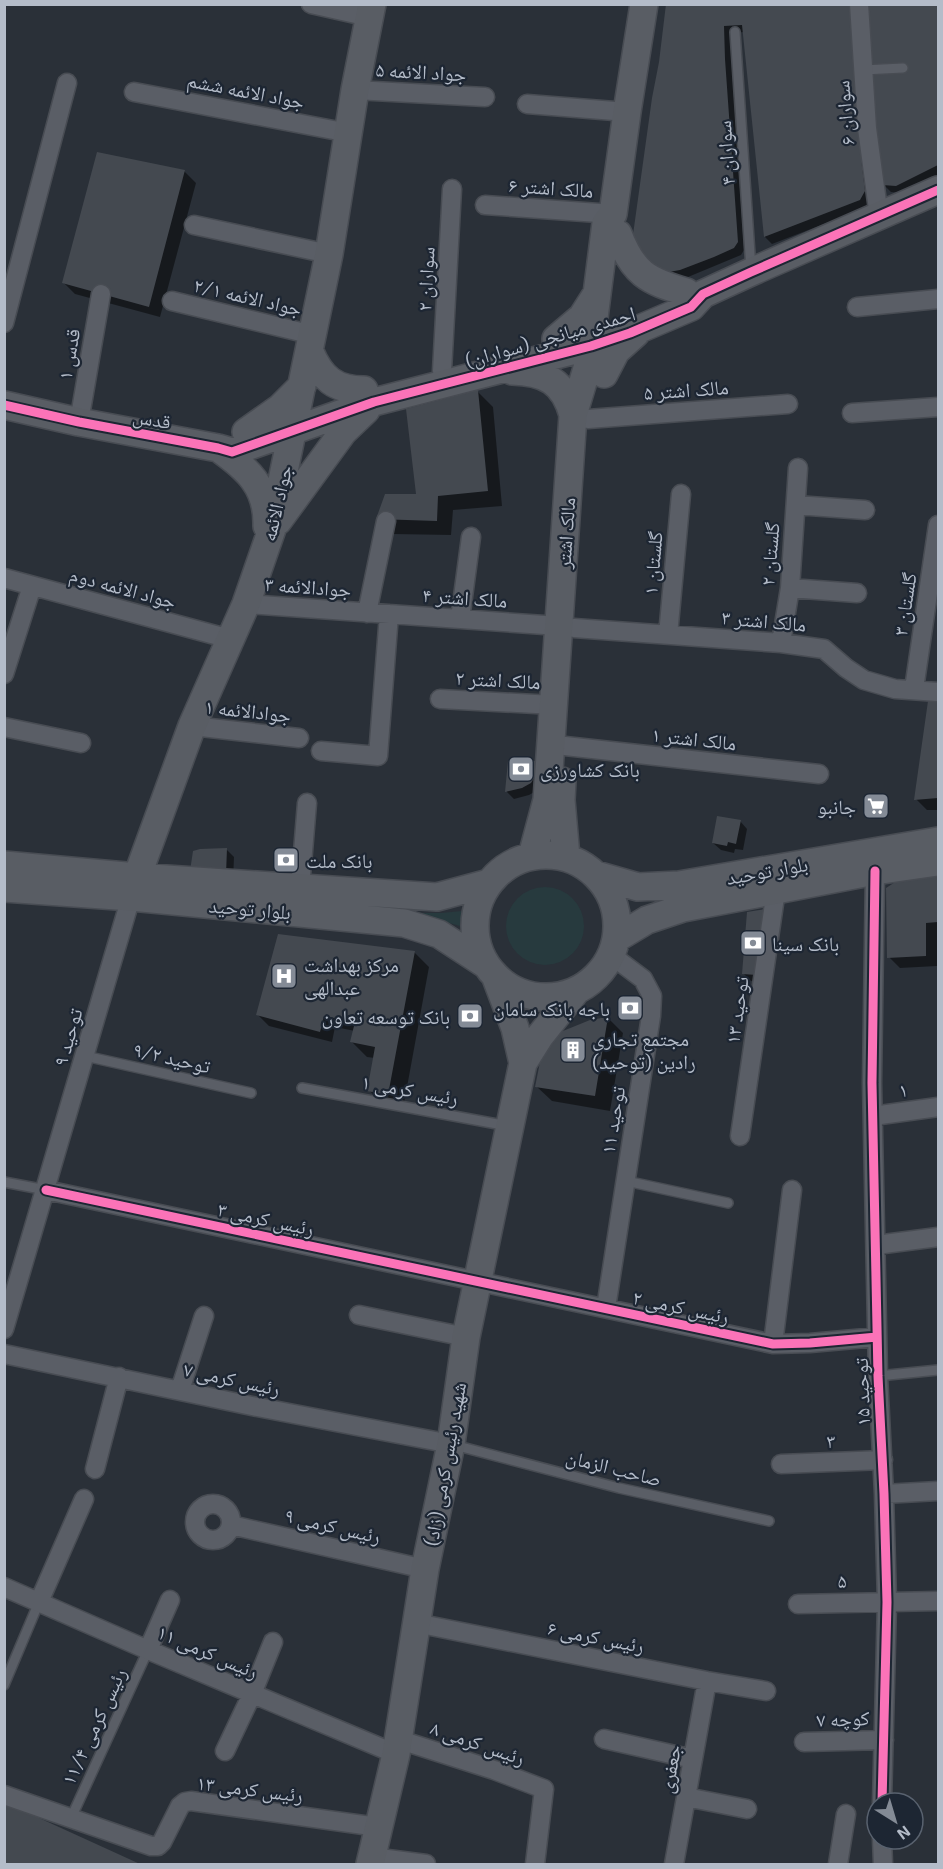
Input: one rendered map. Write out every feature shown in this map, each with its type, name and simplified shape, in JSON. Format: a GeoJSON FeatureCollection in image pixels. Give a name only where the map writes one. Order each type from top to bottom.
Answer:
{"type":"FeatureCollection","features":[{"type":"Feature","properties":{"kind":"main road","name":"مالک اشتر"},"geometry":{"type":"LineString","coordinates":[[566,857],[561,800],[565,746],[566,627],[581,417],[588,365],[600,335],[616,224],[627,112],[644,4]]}},
{"type":"Feature","properties":{"kind":"main road","name":"جواد الائمه"},"geometry":{"type":"LineString","coordinates":[[134,887],[192,726],[246,604],[269,537],[312,343],[370,11]]}},
{"type":"Feature","properties":{"kind":"main road","name":"احمدی میانجی (سواران)"},"geometry":{"type":"LineString","coordinates":[[369,396],[499,371],[600,335],[939,190]]}},
{"type":"Feature","properties":{"kind":"main road","name":"مالک اشتر"},"geometry":{"type":"LineString","coordinates":[[581,417],[603,374],[598,292],[606,223],[616,224]]}},
{"type":"Feature","properties":{"kind":"main road"},"geometry":{"type":"LineString","coordinates":[[616,224],[632,262],[640,272],[651,280],[695,293]]}},
{"type":"Feature","properties":{"kind":"main road"},"geometry":{"type":"LineString","coordinates":[[556,339],[582,317],[598,292]]}},
{"type":"Feature","properties":{"kind":"main road","name":"احمدی میانجی (سواران)"},"geometry":{"type":"LineString","coordinates":[[293,424],[442,371],[556,339],[642,328],[691,308],[695,293]]}},
{"type":"Feature","properties":{"kind":"main road"},"geometry":{"type":"LineString","coordinates":[[603,374],[616,351],[642,328]]}},
{"type":"Feature","properties":{"kind":"main road"},"geometry":{"type":"LineString","coordinates":[[269,537],[369,396],[337,386],[325,377],[316,367],[312,343]]}},
{"type":"Feature","properties":{"kind":"main road"},"geometry":{"type":"LineString","coordinates":[[499,371],[528,372],[548,378],[563,391],[581,417]]}},
{"type":"Feature","properties":{"kind":"main road"},"geometry":{"type":"LineString","coordinates":[[246,432],[280,408],[302,386]]}},
{"type":"Feature","properties":{"kind":"main road","name":"قدس"},"geometry":{"type":"LineString","coordinates":[[4,405],[79,422],[218,448],[232,453],[293,424]]}},
{"type":"Feature","properties":{"kind":"main road"},"geometry":{"type":"LineString","coordinates":[[269,537],[262,491],[238,462],[218,448],[228,438],[246,432],[293,424]]}},
{"type":"Feature","properties":{"kind":"main road","name":"مالک اشتر"},"geometry":{"type":"LineString","coordinates":[[532,856],[547,800],[554,705],[566,627]]}},
{"type":"Feature","properties":{"kind":"main road","name":"بلوار توحید"},"geometry":{"type":"LineString","coordinates":[[596,875],[638,887],[679,885],[939,842]]}},
{"type":"Feature","properties":{"kind":"main road"},"geometry":{"type":"LineString","coordinates":[[490,971],[509,988],[534,996],[560,996],[576,991],[591,982],[603,969],[614,946],[617,921],[614,904],[607,888],[582,864],[566,857],[532,856],[516,861],[501,871],[489,883],[480,898],[475,914],[474,932],[478,948],[515,1028],[523,1064]]}},
{"type":"Feature","properties":{"kind":"main road","name":"بلوار توحید"},"geometry":{"type":"LineString","coordinates":[[614,946],[647,920],[683,908],[875,871],[939,862]]}},
{"type":"Feature","properties":{"kind":"main road","name":"بلوار توحید"},"geometry":{"type":"LineString","coordinates":[[4,865],[134,887],[404,923],[439,934],[490,971]]}},
{"type":"Feature","properties":{"kind":"main road","name":"بلوار توحید"},"geometry":{"type":"LineString","coordinates":[[4,888],[300,888],[437,897],[489,883]]}},
{"type":"Feature","properties":{"kind":"main road"},"geometry":{"type":"LineString","coordinates":[[523,1064],[540,1036],[576,991]]}},
{"type":"Feature","properties":{"kind":"main road","name":"شهید رئیس کرمی (زاد)"},"geometry":{"type":"LineString","coordinates":[[371,1861],[397,1746],[416,1623],[451,1444],[466,1337],[523,1064]]}},
{"type":"Feature","properties":{"kind":"street"},"geometry":{"type":"LineString","coordinates":[[311,4],[370,11]]}},
{"type":"Feature","properties":{"kind":"street","name":"سواران ۶"},"geometry":{"type":"LineString","coordinates":[[859,4],[867,128],[879,217]]}},
{"type":"Feature","properties":{"kind":"street"},"geometry":{"type":"LineString","coordinates":[[4,323],[67,83]]}},
{"type":"Feature","properties":{"kind":"street","name":"جواد الائمه ۵"},"geometry":{"type":"LineString","coordinates":[[355,90],[485,97]]}},
{"type":"Feature","properties":{"kind":"street","name":"جواد الائمه ششم"},"geometry":{"type":"LineString","coordinates":[[134,92],[349,133]]}},
{"type":"Feature","properties":{"kind":"street"},"geometry":{"type":"LineString","coordinates":[[526,104],[627,112]]}},
{"type":"Feature","properties":{"kind":"street","name":"سواران ۲"},"geometry":{"type":"LineString","coordinates":[[442,371],[452,189]]}},
{"type":"Feature","properties":{"kind":"street","name":"مالک اشتر ۶"},"geometry":{"type":"LineString","coordinates":[[485,205],[616,224]]}},
{"type":"Feature","properties":{"kind":"street"},"geometry":{"type":"LineString","coordinates":[[194,225],[329,254]]}},
{"type":"Feature","properties":{"kind":"street","name":"قدس ۱"},"geometry":{"type":"LineString","coordinates":[[79,422],[101,294]]}},
{"type":"Feature","properties":{"kind":"street"},"geometry":{"type":"LineString","coordinates":[[857,307],[939,299]]}},
{"type":"Feature","properties":{"kind":"street","name":"جواد الائمه ۲/۱"},"geometry":{"type":"LineString","coordinates":[[172,301],[312,343]]}},
{"type":"Feature","properties":{"kind":"street","name":"مالک اشتر ۵"},"geometry":{"type":"LineString","coordinates":[[581,417],[788,404]]}},
{"type":"Feature","properties":{"kind":"street"},"geometry":{"type":"LineString","coordinates":[[852,413],[939,408]]}},
{"type":"Feature","properties":{"kind":"street","name":"گلستان ۲"},"geometry":{"type":"LineString","coordinates":[[781,643],[790,588],[798,468]]}},
{"type":"Feature","properties":{"kind":"street","name":"گلستان ۱"},"geometry":{"type":"LineString","coordinates":[[668,635],[681,495]]}},
{"type":"Feature","properties":{"kind":"street"},"geometry":{"type":"LineString","coordinates":[[796,505],[865,510]]}},
{"type":"Feature","properties":{"kind":"street"},"geometry":{"type":"LineString","coordinates":[[368,613],[386,521]]}},
{"type":"Feature","properties":{"kind":"street","name":"گلستان ۳"},"geometry":{"type":"LineString","coordinates":[[914,689],[939,525]]}},
{"type":"Feature","properties":{"kind":"street"},"geometry":{"type":"LineString","coordinates":[[460,619],[471,537]]}},
{"type":"Feature","properties":{"kind":"street","name":"جواد الائمه دوم"},"geometry":{"type":"LineString","coordinates":[[4,578],[230,639]]}},
{"type":"Feature","properties":{"kind":"street"},"geometry":{"type":"LineString","coordinates":[[4,674],[32,586]]}},
{"type":"Feature","properties":{"kind":"street"},"geometry":{"type":"LineString","coordinates":[[790,588],[857,593]]}},
{"type":"Feature","properties":{"kind":"street","name":"جوادالائمه ۳"},"geometry":{"type":"LineString","coordinates":[[246,604],[368,613]]}},
{"type":"Feature","properties":{"kind":"street","name":"مالک اشتر ۴"},"geometry":{"type":"LineString","coordinates":[[368,613],[566,627]]}},
{"type":"Feature","properties":{"kind":"street"},"geometry":{"type":"LineString","coordinates":[[321,752],[378,756],[389,614]]}},
{"type":"Feature","properties":{"kind":"street","name":"مالک اشتر ۳"},"geometry":{"type":"LineString","coordinates":[[566,627],[781,643],[824,649],[864,680],[895,689],[939,692]]}},
{"type":"Feature","properties":{"kind":"street","name":"مالک اشتر ۲"},"geometry":{"type":"LineString","coordinates":[[440,699],[554,705]]}},
{"type":"Feature","properties":{"kind":"street","name":"جوادالائمه ۱"},"geometry":{"type":"LineString","coordinates":[[192,726],[299,738]]}},
{"type":"Feature","properties":{"kind":"street"},"geometry":{"type":"LineString","coordinates":[[4,727],[81,743]]}},
{"type":"Feature","properties":{"kind":"street","name":"مالک اشتر ۱"},"geometry":{"type":"LineString","coordinates":[[565,746],[819,774]]}},
{"type":"Feature","properties":{"kind":"street"},"geometry":{"type":"LineString","coordinates":[[300,888],[307,803]]}},
{"type":"Feature","properties":{"kind":"street","name":"توحید ۱۵"},"geometry":{"type":"LineString","coordinates":[[875,871],[873,1116],[878,1376],[887,1602],[882,1791]]}},
{"type":"Feature","properties":{"kind":"street","name":"توحید ۹"},"geometry":{"type":"LineString","coordinates":[[4,1329],[10,1292],[46,1190],[134,887]]}},
{"type":"Feature","properties":{"kind":"street","name":"توحید ۱۳"},"geometry":{"type":"LineString","coordinates":[[740,1136],[776,890]]}},
{"type":"Feature","properties":{"kind":"street","name":"توحید ۱۱"},"geometry":{"type":"LineString","coordinates":[[606,1308],[651,1016],[652,996],[643,980],[614,946]]}},
{"type":"Feature","properties":{"kind":"street","name":"۱"},"geometry":{"type":"LineString","coordinates":[[873,1116],[939,1107]]}},
{"type":"Feature","properties":{"kind":"street","name":"رئیس کرمی ۳"},"geometry":{"type":"LineString","coordinates":[[46,1190],[478,1280]]}},
{"type":"Feature","properties":{"kind":"street"},"geometry":{"type":"LineString","coordinates":[[773,1344],[792,1190]]}},
{"type":"Feature","properties":{"kind":"street"},"geometry":{"type":"LineString","coordinates":[[876,1245],[939,1237]]}},
{"type":"Feature","properties":{"kind":"street","name":"رئیس کرمی ۲"},"geometry":{"type":"LineString","coordinates":[[478,1280],[773,1344],[877,1337]]}},
{"type":"Feature","properties":{"kind":"street"},"geometry":{"type":"LineString","coordinates":[[359,1315],[466,1337]]}},
{"type":"Feature","properties":{"kind":"street"},"geometry":{"type":"LineString","coordinates":[[180,1390],[204,1316]]}},
{"type":"Feature","properties":{"kind":"street","name":"رئیس کرمی ۷"},"geometry":{"type":"LineString","coordinates":[[4,1354],[451,1444]]}},
{"type":"Feature","properties":{"kind":"street"},"geometry":{"type":"LineString","coordinates":[[95,1469],[118,1377]]}},
{"type":"Feature","properties":{"kind":"street","name":"۳"},"geometry":{"type":"LineString","coordinates":[[781,1464],[883,1460]]}},
{"type":"Feature","properties":{"kind":"street"},"geometry":{"type":"LineString","coordinates":[[884,1494],[939,1491]]}},
{"type":"Feature","properties":{"kind":"street"},"geometry":{"type":"LineString","coordinates":[[39,1602],[84,1499]]}},
{"type":"Feature","properties":{"kind":"street","name":"رئیس کرمی ۹"},"geometry":{"type":"LineString","coordinates":[[231,1526],[426,1569]]}},
{"type":"Feature","properties":{"kind":"street","name":"رئیس کرمی ۱۱"},"geometry":{"type":"LineString","coordinates":[[4,1587],[252,1694],[397,1746]]}},
{"type":"Feature","properties":{"kind":"street"},"geometry":{"type":"LineString","coordinates":[[148,1650],[170,1600]]}},
{"type":"Feature","properties":{"kind":"street","name":"۵"},"geometry":{"type":"LineString","coordinates":[[798,1604],[939,1601]]}},
{"type":"Feature","properties":{"kind":"street","name":"رئیس کرمی ۶"},"geometry":{"type":"LineString","coordinates":[[416,1623],[766,1691]]}},
{"type":"Feature","properties":{"kind":"street"},"geometry":{"type":"LineString","coordinates":[[225,1751],[273,1642]]}},
{"type":"Feature","properties":{"kind":"street","name":"جعفری"},"geometry":{"type":"LineString","coordinates":[[674,1864],[707,1681]]}},
{"type":"Feature","properties":{"kind":"street"},"geometry":{"type":"LineString","coordinates":[[604,1739],[693,1759]]}},
{"type":"Feature","properties":{"kind":"street","name":"کوچه ۷"},"geometry":{"type":"LineString","coordinates":[[804,1742],[884,1740]]}},
{"type":"Feature","properties":{"kind":"street","name":"رئیس کرمی ۸"},"geometry":{"type":"LineString","coordinates":[[397,1746],[494,1770],[544,1789],[535,1864]]}},
{"type":"Feature","properties":{"kind":"street","name":"رئیس کرمی ۱۳"},"geometry":{"type":"LineString","coordinates":[[4,1795],[151,1846],[158,1846],[162,1842],[180,1806],[191,1801],[378,1827]]}},
{"type":"Feature","properties":{"kind":"street"},"geometry":{"type":"LineString","coordinates":[[686,1797],[747,1809]]}},
{"type":"Feature","properties":{"kind":"street"},"geometry":{"type":"LineString","coordinates":[[838,1864],[846,1814]]}},
{"type":"Feature","properties":{"kind":"street"},"geometry":{"type":"LineString","coordinates":[[371,1861],[426,1864]]}},
{"type":"Feature","properties":{"kind":"lane","name":"سواران ۴"},"geometry":{"type":"LineString","coordinates":[[735,32],[751,272]]}},
{"type":"Feature","properties":{"kind":"lane"},"geometry":{"type":"LineString","coordinates":[[863,70],[903,68]]}},
{"type":"Feature","properties":{"kind":"lane","name":"توحید ۹/۲"},"geometry":{"type":"LineString","coordinates":[[85,1056],[251,1093]]}},
{"type":"Feature","properties":{"kind":"lane","name":"رئیس کرمی ۱"},"geometry":{"type":"LineString","coordinates":[[302,1088],[510,1126]]}},
{"type":"Feature","properties":{"kind":"lane"},"geometry":{"type":"LineString","coordinates":[[626,1181],[728,1203]]}},
{"type":"Feature","properties":{"kind":"lane"},"geometry":{"type":"LineString","coordinates":[[4,1182],[46,1190]]}},
{"type":"Feature","properties":{"kind":"lane"},"geometry":{"type":"LineString","coordinates":[[878,1376],[939,1370]]}},
{"type":"Feature","properties":{"kind":"lane","name":"صاحب الزمان"},"geometry":{"type":"LineString","coordinates":[[451,1444],[619,1488],[769,1521]]}},
{"type":"Feature","properties":{"kind":"lane"},"geometry":{"type":"LineString","coordinates":[[4,1685],[39,1602]]}},
{"type":"Feature","properties":{"kind":"lane","name":"رئیس کرمی ۱۱/۴"},"geometry":{"type":"LineString","coordinates":[[71,1818],[148,1650]]}},
{"type":"Feature","properties":{"kind":"green space"},"geometry":{"type":"Polygon","coordinates":[[[537,887],[553,887],[567,893],[578,904],[584,918],[584,934],[578,948],[567,959],[553,965],[537,965],[523,959],[512,948],[506,934],[506,918],[512,904],[523,893],[537,887]]]}},
{"type":"Feature","properties":{"kind":"green space"},"geometry":{"type":"Polygon","coordinates":[[[462,911],[460,926],[413,913],[441,913],[462,911]]]}},
{"type":"Feature","properties":{"kind":"building"},"geometry":{"type":"Polygon","coordinates":[[[666,4],[852,4],[865,159],[861,159],[865,191],[860,200],[764,237],[742,25],[724,26],[738,242],[734,248],[714,257],[680,270],[663,273],[631,249],[666,4]]]}},
{"type":"Feature","properties":{"kind":"building"},"geometry":{"type":"Polygon","coordinates":[[[869,4],[938,4],[938,165],[896,186],[882,185],[870,67],[869,4]]]}},
{"type":"Feature","properties":{"kind":"building"},"geometry":{"type":"Polygon","coordinates":[[[97,152],[185,170],[149,307],[62,283],[97,152]]]}},
{"type":"Feature","properties":{"kind":"building"},"geometry":{"type":"Polygon","coordinates":[[[478,390],[488,491],[438,496],[437,521],[376,519],[385,494],[416,494],[406,409],[478,390]]]}},
{"type":"Feature","properties":{"kind":"building"},"geometry":{"type":"Polygon","coordinates":[[[928,701],[938,702],[938,798],[914,800],[928,701]]]}},
{"type":"Feature","properties":{"kind":"building","name":"بانک کشاورزی"},"geometry":{"type":"Polygon","coordinates":[[[508,761],[537,761],[531,783],[505,792],[508,761]]]}},
{"type":"Feature","properties":{"kind":"building"},"geometry":{"type":"Polygon","coordinates":[[[717,816],[741,820],[736,844],[728,842],[727,846],[712,843],[717,816]]]}},
{"type":"Feature","properties":{"kind":"building"},"geometry":{"type":"Polygon","coordinates":[[[227,848],[226,875],[190,871],[193,851],[227,848]]]}},
{"type":"Feature","properties":{"kind":"building"},"geometry":{"type":"Polygon","coordinates":[[[938,872],[938,922],[926,923],[926,956],[887,958],[886,888],[897,881],[938,872]]]}},
{"type":"Feature","properties":{"kind":"building","name":"بانک سینا"},"geometry":{"type":"Polygon","coordinates":[[[766,909],[757,975],[742,974],[747,912],[766,909]]]}},
{"type":"Feature","properties":{"kind":"building"},"geometry":{"type":"Polygon","coordinates":[[[278,934],[415,951],[388,1095],[367,1091],[375,1047],[350,1042],[355,1022],[324,1016],[320,1032],[256,1015],[278,934]]]}},
{"type":"Feature","properties":{"kind":"building","name":"مجتمع تجاری رادین (توحید)"},"geometry":{"type":"Polygon","coordinates":[[[608,1017],[595,1096],[535,1087],[541,1057],[558,1033],[590,1020],[608,1017]]]}},
{"type":"Feature","properties":{"kind":"building"},"geometry":{"type":"Polygon","coordinates":[[[4,1804],[15,1807],[140,1864],[4,1864],[4,1804]]]}},
{"type":"Feature","properties":{"kind":"cycle path"},"geometry":{"type":"LineString","coordinates":[[4,405],[232,452],[374,402],[591,346],[630,333],[691,307],[703,294],[938,190]]}},
{"type":"Feature","properties":{"kind":"cycle path"},"geometry":{"type":"LineString","coordinates":[[875,871],[872,1083],[878,1376],[887,1602],[882,1791]]}},
{"type":"Feature","properties":{"kind":"cycle path"},"geometry":{"type":"LineString","coordinates":[[46,1190],[773,1344],[877,1337]]}},
{"type":"Feature","properties":{"kind":"place","name":"بانک کشاورزی"},"geometry":{"type":"Point","coordinates":[521,769]}},
{"type":"Feature","properties":{"kind":"place","name":"جانبو"},"geometry":{"type":"Point","coordinates":[876,806]}},
{"type":"Feature","properties":{"kind":"place","name":"بانک ملت"},"geometry":{"type":"Point","coordinates":[286,860]}},
{"type":"Feature","properties":{"kind":"place","name":"بانک سینا"},"geometry":{"type":"Point","coordinates":[753,943]}},
{"type":"Feature","properties":{"kind":"place","name":"مرکز بهداشت عبدالهی"},"geometry":{"type":"Point","coordinates":[284,976]}},
{"type":"Feature","properties":{"kind":"place","name":"باجه بانک سامان"},"geometry":{"type":"Point","coordinates":[630,1008]}},
{"type":"Feature","properties":{"kind":"place","name":"بانک توسعه تعاون"},"geometry":{"type":"Point","coordinates":[470,1016]}},
{"type":"Feature","properties":{"kind":"place","name":"مجتمع تجاری رادین (توحید)"},"geometry":{"type":"Point","coordinates":[573,1050]}}]}
